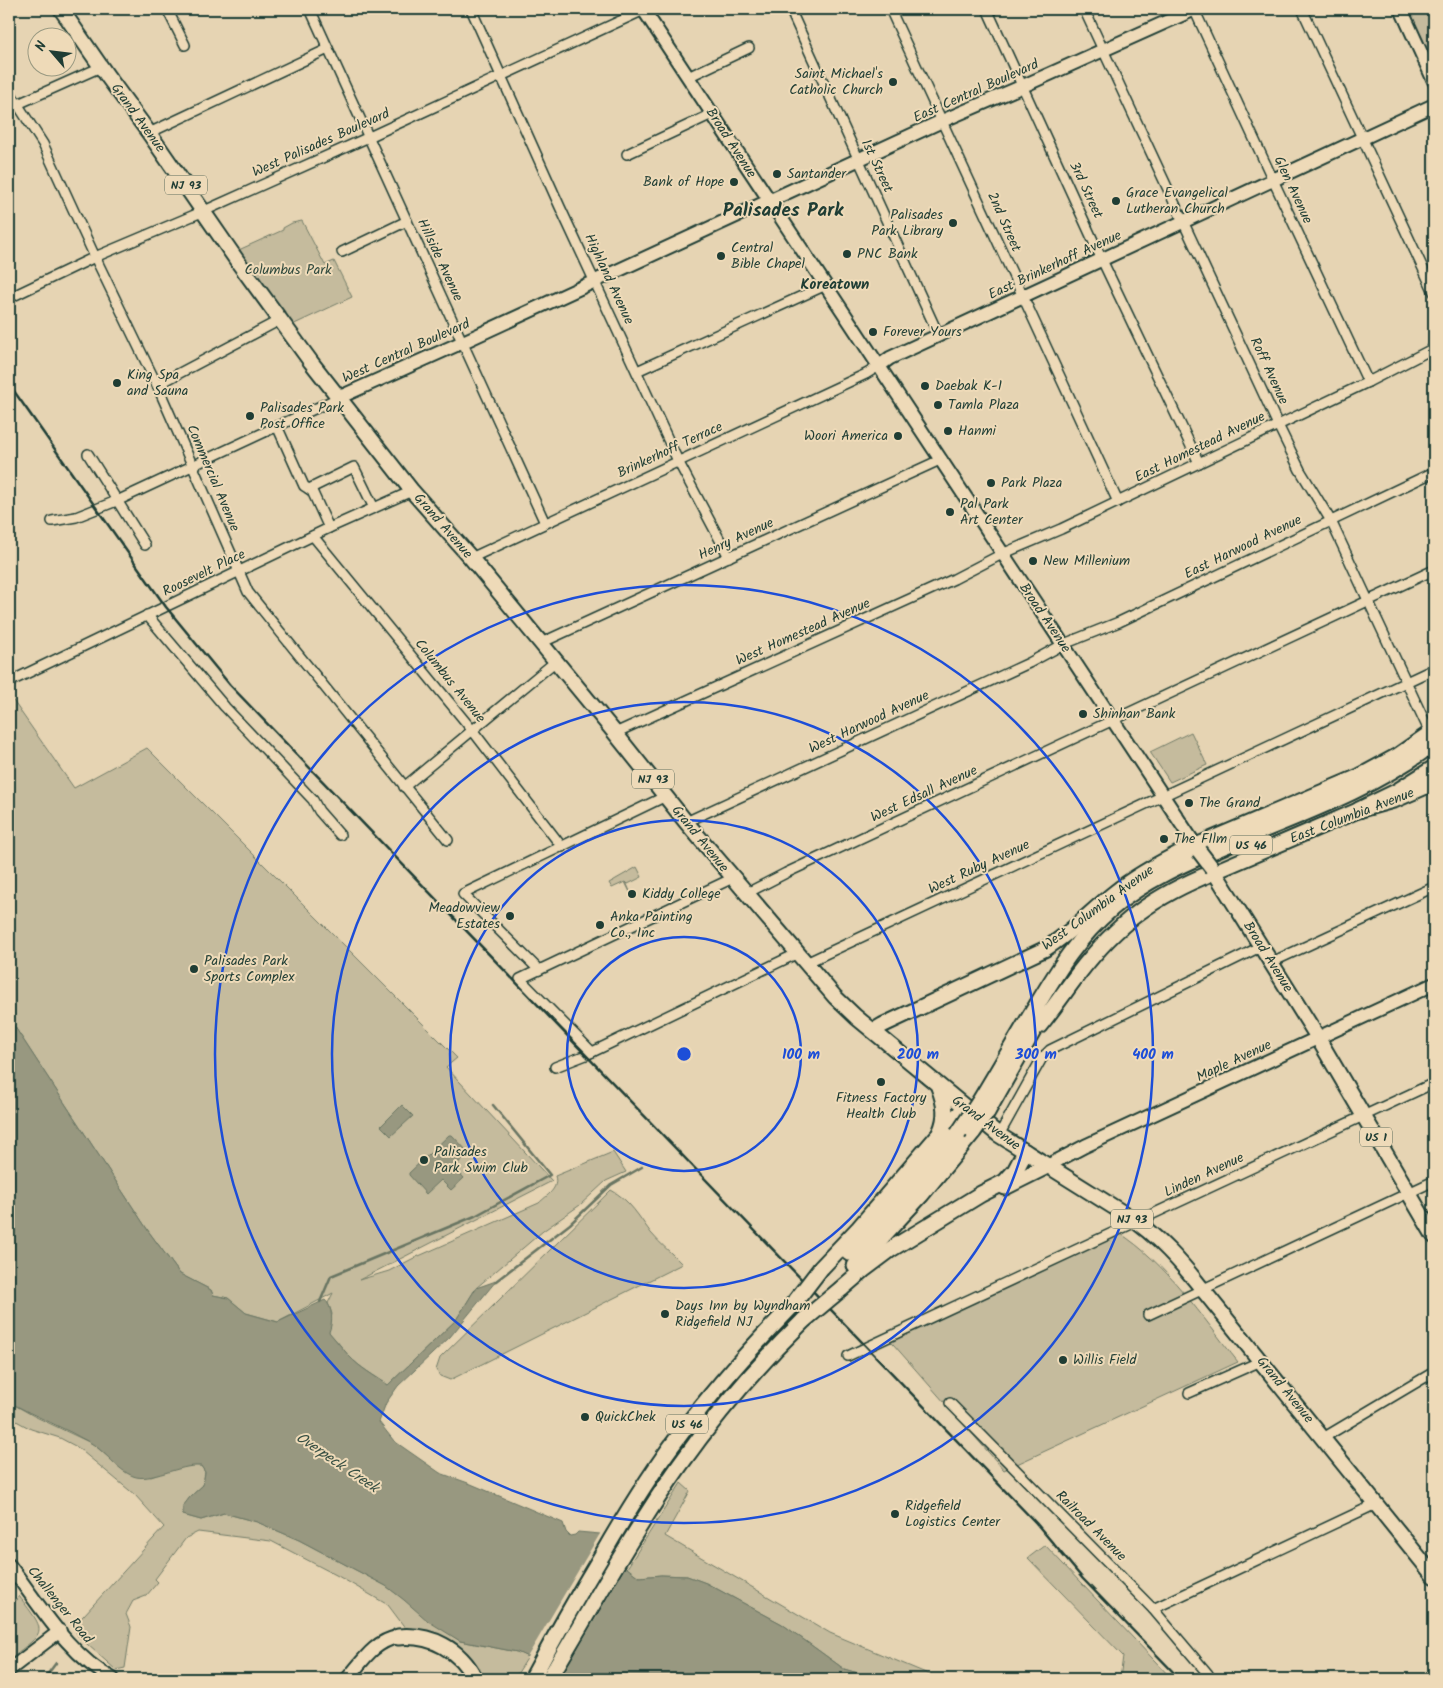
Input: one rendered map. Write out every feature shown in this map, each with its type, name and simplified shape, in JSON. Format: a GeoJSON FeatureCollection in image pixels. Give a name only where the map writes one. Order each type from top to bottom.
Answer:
{"type":"FeatureCollection","features":[{"type":"Feature","properties":{"kind":"highway","name":"US 46"},"geometry":{"type":"LineString","coordinates":[[1020,1042],[1056,972],[1073,948],[1101,918],[1135,891],[1184,863],[1366,785],[1403,765],[1433,737]]}},
{"type":"Feature","properties":{"kind":"highway","name":"US 46"},"geometry":{"type":"LineString","coordinates":[[549,1679],[673,1475],[706,1430],[752,1374],[804,1320],[832,1279],[958,1134],[1076,960],[1104,928],[1137,901],[1160,886],[1191,870],[1366,796],[1404,776],[1434,755]]}},
{"type":"Feature","properties":{"kind":"highway"},"geometry":{"type":"LineString","coordinates":[[1359,810],[1396,792],[1434,768]]}},
{"type":"Feature","properties":{"kind":"highway"},"geometry":{"type":"LineString","coordinates":[[1020,1042],[1052,1012],[1084,966],[1117,929],[1156,900],[1213,870]]}},
{"type":"Feature","properties":{"kind":"highway"},"geometry":{"type":"LineString","coordinates":[[1020,1042],[1029,1006],[1049,969],[1086,918]]}},
{"type":"Feature","properties":{"kind":"highway"},"geometry":{"type":"LineString","coordinates":[[938,1136],[946,1113],[939,1087]]}},
{"type":"Feature","properties":{"kind":"highway","name":"US 46"},"geometry":{"type":"LineString","coordinates":[[532,1679],[615,1532],[644,1485],[685,1427],[731,1370],[791,1307],[832,1279],[912,1206],[973,1132],[977,1108]]}},
{"type":"Feature","properties":{"kind":"highway"},"geometry":{"type":"LineString","coordinates":[[832,1279],[859,1228],[938,1136],[977,1108]]}},
{"type":"Feature","properties":{"kind":"highway"},"geometry":{"type":"LineString","coordinates":[[832,1279],[883,1254],[960,1206],[1008,1180],[1025,1152]]}},
{"type":"Feature","properties":{"kind":"highway"},"geometry":{"type":"LineString","coordinates":[[960,1206],[1047,1166]]}},
{"type":"Feature","properties":{"kind":"highway"},"geometry":{"type":"LineString","coordinates":[[524,1679],[556,1634]]}},
{"type":"Feature","properties":{"kind":"highway"},"geometry":{"type":"LineString","coordinates":[[398,1637],[423,1638],[443,1645],[462,1659],[475,1679]]}},
{"type":"Feature","properties":{"kind":"main road","name":"Grand Avenue"},"geometry":{"type":"LineString","coordinates":[[61,9],[280,320],[412,491],[471,558],[686,822],[842,1004],[939,1087],[977,1108],[999,1135],[1137,1222],[1166,1246],[1434,1576]]}},
{"type":"Feature","properties":{"kind":"main road","name":"Broad Avenue"},"geometry":{"type":"LineString","coordinates":[[644,9],[1262,946],[1434,1236]]}},
{"type":"Feature","properties":{"kind":"main road","name":"East Central Boulevard"},"geometry":{"type":"LineString","coordinates":[[770,201],[942,121],[1194,9]]}},
{"type":"Feature","properties":{"kind":"main road"},"geometry":{"type":"LineString","coordinates":[[1401,9],[1434,81]]}},
{"type":"Feature","properties":{"kind":"main road","name":"East Brinkerhoff Avenue"},"geometry":{"type":"LineString","coordinates":[[879,366],[890,358],[1434,105]]}},
{"type":"Feature","properties":{"kind":"main road","name":"West Central Boulevard"},"geometry":{"type":"LineString","coordinates":[[340,397],[770,201]]}},
{"type":"Feature","properties":{"kind":"main road","name":"West Columbia Avenue"},"geometry":{"type":"LineString","coordinates":[[873,1031],[884,1024],[1046,949],[1086,918],[1114,892],[1166,860],[1198,848],[1354,779],[1433,737]]}},
{"type":"Feature","properties":{"kind":"main road","name":"East Columbia Avenue"},"geometry":{"type":"LineString","coordinates":[[1213,870],[1359,810],[1395,800],[1434,783]]}},
{"type":"Feature","properties":{"kind":"main road","name":"Maple Avenue"},"geometry":{"type":"LineString","coordinates":[[1047,1166],[1086,1146],[1434,984]]}},
{"type":"Feature","properties":{"kind":"main road","name":"Challenger Road"},"geometry":{"type":"LineString","coordinates":[[9,1565],[60,1631],[86,1660],[114,1679]]}},
{"type":"Feature","properties":{"kind":"main road"},"geometry":{"type":"LineString","coordinates":[[9,1670],[60,1631]]}},
{"type":"Feature","properties":{"kind":"main road"},"geometry":{"type":"LineString","coordinates":[[348,1679],[378,1644],[398,1637]]}},
{"type":"Feature","properties":{"kind":"street"},"geometry":{"type":"LineString","coordinates":[[169,9],[185,45]]}},
{"type":"Feature","properties":{"kind":"street","name":"Hillside Avenue"},"geometry":{"type":"LineString","coordinates":[[310,9],[545,523]]}},
{"type":"Feature","properties":{"kind":"street","name":"Highland Avenue"},"geometry":{"type":"LineString","coordinates":[[470,9],[678,461],[729,557]]}},
{"type":"Feature","properties":{"kind":"street","name":"West Palisades Boulevard"},"geometry":{"type":"LineString","coordinates":[[9,298],[95,257],[204,211],[369,137],[644,9]]}},
{"type":"Feature","properties":{"kind":"street","name":"1st Street"},"geometry":{"type":"LineString","coordinates":[[790,9],[939,336]]}},
{"type":"Feature","properties":{"kind":"street","name":"2nd Street"},"geometry":{"type":"LineString","coordinates":[[890,9],[1118,502]]}},
{"type":"Feature","properties":{"kind":"street","name":"3rd Street"},"geometry":{"type":"LineString","coordinates":[[987,9],[1024,86],[1102,260],[1198,463]]}},
{"type":"Feature","properties":{"kind":"street","name":"Roff Avenue"},"geometry":{"type":"LineString","coordinates":[[1084,9],[1300,470],[1330,521],[1433,737]]}},
{"type":"Feature","properties":{"kind":"street","name":"Glen Avenue"},"geometry":{"type":"LineString","coordinates":[[1194,9],[1368,382]]}},
{"type":"Feature","properties":{"kind":"street"},"geometry":{"type":"LineString","coordinates":[[1302,9],[1434,292]]}},
{"type":"Feature","properties":{"kind":"street"},"geometry":{"type":"LineString","coordinates":[[688,77],[749,48]]}},
{"type":"Feature","properties":{"kind":"street"},"geometry":{"type":"LineString","coordinates":[[149,133],[328,49]]}},
{"type":"Feature","properties":{"kind":"street"},"geometry":{"type":"LineString","coordinates":[[13,106],[101,66]]}},
{"type":"Feature","properties":{"kind":"street","name":"Commercial Avenue"},"geometry":{"type":"LineString","coordinates":[[9,91],[13,106],[43,144],[157,385],[248,592],[448,840]]}},
{"type":"Feature","properties":{"kind":"street"},"geometry":{"type":"LineString","coordinates":[[627,154],[712,114]]}},
{"type":"Feature","properties":{"kind":"street"},"geometry":{"type":"LineString","coordinates":[[342,252],[407,222]]}},
{"type":"Feature","properties":{"kind":"street"},"geometry":{"type":"LineString","coordinates":[[637,371],[826,285]]}},
{"type":"Feature","properties":{"kind":"street"},"geometry":{"type":"LineString","coordinates":[[157,385],[280,320]]}},
{"type":"Feature","properties":{"kind":"street","name":"East Homestead Avenue"},"geometry":{"type":"LineString","coordinates":[[1002,554],[1118,502],[1368,382],[1434,348]]}},
{"type":"Feature","properties":{"kind":"street","name":"Brinkerhoff Terrace"},"geometry":{"type":"LineString","coordinates":[[471,558],[866,374],[879,366]]}},
{"type":"Feature","properties":{"kind":"street","name":"West Central Boulevard"},"geometry":{"type":"LineString","coordinates":[[52,521],[76,517],[118,500],[340,397]]}},
{"type":"Feature","properties":{"kind":"street"},"geometry":{"type":"LineString","coordinates":[[277,426],[304,486],[312,491],[329,528]]}},
{"type":"Feature","properties":{"kind":"street"},"geometry":{"type":"LineString","coordinates":[[88,454],[145,545]]}},
{"type":"Feature","properties":{"kind":"street","name":"Henry Avenue"},"geometry":{"type":"LineString","coordinates":[[541,643],[942,459]]}},
{"type":"Feature","properties":{"kind":"street"},"geometry":{"type":"LineString","coordinates":[[309,489],[354,466],[374,508]]}},
{"type":"Feature","properties":{"kind":"street","name":"East Harwood Avenue"},"geometry":{"type":"LineString","coordinates":[[1064,644],[1119,622],[1434,472]]}},
{"type":"Feature","properties":{"kind":"street","name":"Roosevelt Place"},"geometry":{"type":"LineString","coordinates":[[9,682],[329,528],[412,491]]}},
{"type":"Feature","properties":{"kind":"street","name":"Columbus Avenue"},"geometry":{"type":"LineString","coordinates":[[313,536],[473,731],[562,846]]}},
{"type":"Feature","properties":{"kind":"street","name":"West Homestead Avenue"},"geometry":{"type":"LineString","coordinates":[[615,733],[949,581],[1002,554]]}},
{"type":"Feature","properties":{"kind":"street","name":"West Edsall Avenue"},"geometry":{"type":"LineString","coordinates":[[747,893],[786,873],[1434,570]]}},
{"type":"Feature","properties":{"kind":"street"},"geometry":{"type":"LineString","coordinates":[[147,615],[225,707],[313,800],[319,811],[340,835]]}},
{"type":"Feature","properties":{"kind":"street","name":"West Harwood Avenue"},"geometry":{"type":"LineString","coordinates":[[686,822],[1025,665],[1064,644]]}},
{"type":"Feature","properties":{"kind":"street"},"geometry":{"type":"LineString","coordinates":[[404,787],[556,661]]}},
{"type":"Feature","properties":{"kind":"street","name":"West Ruby Avenue"},"geometry":{"type":"LineString","coordinates":[[555,1067],[1104,824],[1162,795],[1434,669]]}},
{"type":"Feature","properties":{"kind":"street"},"geometry":{"type":"LineString","coordinates":[[539,970],[463,894],[666,796]]}},
{"type":"Feature","properties":{"kind":"street"},"geometry":{"type":"LineString","coordinates":[[592,1052],[520,979],[733,878]]}},
{"type":"Feature","properties":{"kind":"street"},"geometry":{"type":"LineString","coordinates":[[1272,962],[1434,887]]}},
{"type":"Feature","properties":{"kind":"street"},"geometry":{"type":"LineString","coordinates":[[999,1135],[1042,1058],[1052,1048],[1262,946]]}},
{"type":"Feature","properties":{"kind":"street","name":"Linden Avenue"},"geometry":{"type":"LineString","coordinates":[[848,1356],[1434,1082]]}},
{"type":"Feature","properties":{"kind":"street"},"geometry":{"type":"LineString","coordinates":[[1148,1315],[1434,1181]]}},
{"type":"Feature","properties":{"kind":"street"},"geometry":{"type":"LineString","coordinates":[[1189,1393],[1261,1361]]}},
{"type":"Feature","properties":{"kind":"street"},"geometry":{"type":"LineString","coordinates":[[1323,1438],[1434,1372]]}},
{"type":"Feature","properties":{"kind":"street","name":"Railroad Avenue"},"geometry":{"type":"LineString","coordinates":[[950,1402],[1153,1609],[1208,1674]]}},
{"type":"Feature","properties":{"kind":"street"},"geometry":{"type":"LineString","coordinates":[[1153,1609],[1376,1504]]}},
{"type":"Feature","properties":{"kind":"green space"},"geometry":{"type":"Polygon","coordinates":[[[1402,9],[1434,9],[1434,69],[1402,9]]]}},
{"type":"Feature","properties":{"kind":"green space","name":"Columbus Park"},"geometry":{"type":"Polygon","coordinates":[[[302,221],[325,265],[334,261],[352,297],[286,328],[232,253],[283,230],[283,228],[292,223],[302,221]]]}},
{"type":"Feature","properties":{"kind":"green space"},"geometry":{"type":"Polygon","coordinates":[[[9,695],[74,788],[147,748],[457,1058],[446,1067],[552,1181],[359,1280],[389,1271],[539,1203],[554,1188],[555,1176],[613,1152],[626,1172],[606,1181],[580,1205],[543,1231],[476,1288],[456,1320],[388,1385],[353,1360],[328,1332],[332,1314],[328,1303],[333,1293],[278,1322],[246,1313],[228,1298],[213,1295],[211,1290],[180,1274],[149,1232],[9,1018],[9,695]]]}},
{"type":"Feature","properties":{"kind":"green space"},"geometry":{"type":"Polygon","coordinates":[[[1191,732],[1207,765],[1170,782],[1150,752],[1191,732]]]}},
{"type":"Feature","properties":{"kind":"green space"},"geometry":{"type":"Polygon","coordinates":[[[637,867],[642,877],[628,884],[626,882],[632,896],[625,882],[612,888],[609,883],[637,867]]]}},
{"type":"Feature","properties":{"kind":"green space"},"geometry":{"type":"Polygon","coordinates":[[[611,1190],[629,1204],[651,1233],[682,1264],[450,1380],[440,1376],[436,1370],[440,1358],[611,1190]]]}},
{"type":"Feature","properties":{"kind":"green space"},"geometry":{"type":"Polygon","coordinates":[[[1118,1232],[1136,1245],[1168,1275],[1238,1362],[1004,1470],[886,1336],[1118,1232]]]}},
{"type":"Feature","properties":{"kind":"green space"},"geometry":{"type":"Polygon","coordinates":[[[9,1402],[93,1444],[115,1463],[151,1477],[182,1467],[201,1466],[205,1472],[203,1485],[190,1497],[184,1506],[183,1515],[201,1520],[224,1513],[257,1522],[299,1540],[386,1586],[460,1641],[517,1652],[528,1657],[514,1679],[480,1679],[467,1653],[427,1631],[406,1629],[388,1605],[271,1541],[198,1532],[186,1538],[155,1579],[158,1582],[146,1596],[133,1601],[126,1614],[131,1627],[125,1668],[116,1670],[78,1636],[74,1626],[164,1527],[135,1495],[77,1447],[60,1438],[31,1429],[9,1417],[9,1402]]]}},
{"type":"Feature","properties":{"kind":"green space"},"geometry":{"type":"Polygon","coordinates":[[[681,1483],[690,1491],[665,1536],[830,1633],[937,1679],[878,1679],[844,1669],[782,1624],[706,1583],[687,1576],[661,1575],[639,1577],[627,1568],[681,1483]]]}},
{"type":"Feature","properties":{"kind":"green space"},"geometry":{"type":"Polygon","coordinates":[[[1045,1545],[1172,1679],[1120,1679],[1123,1656],[1028,1558],[1045,1545]]]}},
{"type":"Feature","properties":{"kind":"green space"},"geometry":{"type":"Polygon","coordinates":[[[19,1596],[35,1618],[39,1631],[30,1643],[9,1659],[9,1611],[19,1596]]]}},
{"type":"Feature","properties":{"kind":"water","name":"Overpeck Creek"},"geometry":{"type":"Polygon","coordinates":[[[9,1018],[149,1232],[180,1274],[211,1290],[213,1295],[228,1298],[246,1313],[278,1322],[325,1300],[330,1307],[331,1315],[329,1332],[353,1360],[388,1385],[456,1320],[476,1288],[496,1281],[450,1337],[398,1386],[386,1403],[379,1422],[394,1441],[440,1473],[563,1523],[566,1532],[570,1536],[578,1532],[600,1534],[600,1542],[639,1577],[661,1575],[687,1576],[706,1583],[782,1624],[844,1669],[878,1679],[570,1679],[564,1674],[517,1652],[460,1641],[428,1621],[386,1586],[299,1540],[257,1522],[224,1513],[201,1520],[183,1515],[183,1506],[203,1485],[205,1472],[201,1466],[192,1466],[148,1477],[133,1476],[122,1470],[91,1443],[9,1402],[9,1018]]]}},
{"type":"Feature","properties":{"kind":"water"},"geometry":{"type":"Polygon","coordinates":[[[402,1105],[413,1116],[391,1136],[381,1126],[402,1105]]]}},
{"type":"Feature","properties":{"kind":"water"},"geometry":{"type":"Polygon","coordinates":[[[449,1135],[452,1135],[469,1153],[454,1167],[464,1178],[451,1190],[441,1180],[426,1194],[409,1173],[449,1135]]]}},
{"type":"Feature","properties":{"kind":"pier"},"geometry":{"type":"Polygon","coordinates":[[[601,1532],[602,1541],[627,1565],[562,1676],[526,1659],[601,1532]]]}},
{"type":"Feature","properties":{"kind":"waterway"},"geometry":{"type":"LineString","coordinates":[[320,1302],[331,1276],[475,1216],[550,1175],[493,1105]]}},
{"type":"Feature","properties":{"kind":"waterway"},"geometry":{"type":"LineString","coordinates":[[496,1281],[570,1224],[611,1185],[642,1167]]}},
{"type":"Feature","properties":{"kind":"waterway"},"geometry":{"type":"LineString","coordinates":[[44,1679],[56,1663]]}},
{"type":"Feature","properties":{"kind":"railway"},"geometry":{"type":"LineString","coordinates":[[9,384],[166,607],[230,685],[1036,1523],[1083,1579],[1180,1679]]}},
{"type":"Feature","properties":{"kind":"place","name":"Saint Michael's Catholic Church"},"geometry":{"type":"Point","coordinates":[893,82]}},
{"type":"Feature","properties":{"kind":"place","name":"Santander"},"geometry":{"type":"Point","coordinates":[777,174]}},
{"type":"Feature","properties":{"kind":"place","name":"Bank of Hope"},"geometry":{"type":"Point","coordinates":[734,182]}},
{"type":"Feature","properties":{"kind":"place","name":"Grace Evangelical Lutheran Church"},"geometry":{"type":"Point","coordinates":[1116,201]}},
{"type":"Feature","properties":{"kind":"place","name":"Palisades Park Library"},"geometry":{"type":"Point","coordinates":[953,223]}},
{"type":"Feature","properties":{"kind":"place","name":"PNC Bank"},"geometry":{"type":"Point","coordinates":[847,254]}},
{"type":"Feature","properties":{"kind":"place","name":"Central Bible Chapel"},"geometry":{"type":"Point","coordinates":[721,256]}},
{"type":"Feature","properties":{"kind":"place","name":"Forever Yours"},"geometry":{"type":"Point","coordinates":[873,332]}},
{"type":"Feature","properties":{"kind":"place","name":"King Spa and Sauna"},"geometry":{"type":"Point","coordinates":[117,383]}},
{"type":"Feature","properties":{"kind":"place","name":"Daebak K-1"},"geometry":{"type":"Point","coordinates":[925,386]}},
{"type":"Feature","properties":{"kind":"place","name":"Tamla Plaza"},"geometry":{"type":"Point","coordinates":[938,405]}},
{"type":"Feature","properties":{"kind":"place","name":"Palisades Park Post Office"},"geometry":{"type":"Point","coordinates":[250,416]}},
{"type":"Feature","properties":{"kind":"place","name":"Hanmi"},"geometry":{"type":"Point","coordinates":[948,431]}},
{"type":"Feature","properties":{"kind":"place","name":"Woori America"},"geometry":{"type":"Point","coordinates":[898,436]}},
{"type":"Feature","properties":{"kind":"place","name":"Park Plaza"},"geometry":{"type":"Point","coordinates":[991,483]}},
{"type":"Feature","properties":{"kind":"place","name":"Pal Park Art Center"},"geometry":{"type":"Point","coordinates":[950,512]}},
{"type":"Feature","properties":{"kind":"place","name":"New Millenium"},"geometry":{"type":"Point","coordinates":[1033,561]}},
{"type":"Feature","properties":{"kind":"place","name":"Shinhan Bank"},"geometry":{"type":"Point","coordinates":[1083,714]}},
{"type":"Feature","properties":{"kind":"place","name":"The Grand"},"geometry":{"type":"Point","coordinates":[1189,803]}},
{"type":"Feature","properties":{"kind":"place","name":"The FIlm"},"geometry":{"type":"Point","coordinates":[1164,839]}},
{"type":"Feature","properties":{"kind":"place","name":"Kiddy College"},"geometry":{"type":"Point","coordinates":[632,894]}},
{"type":"Feature","properties":{"kind":"place","name":"Meadowview Estates"},"geometry":{"type":"Point","coordinates":[510,916]}},
{"type":"Feature","properties":{"kind":"place","name":"Anka Painting Co., Inc"},"geometry":{"type":"Point","coordinates":[600,925]}},
{"type":"Feature","properties":{"kind":"place","name":"Palisades Park Sports Complex"},"geometry":{"type":"Point","coordinates":[194,969]}},
{"type":"Feature","properties":{"kind":"place","name":"Fitness Factory Health Club"},"geometry":{"type":"Point","coordinates":[881,1082]}},
{"type":"Feature","properties":{"kind":"place","name":"Palisades Park Swim Club"},"geometry":{"type":"Point","coordinates":[424,1160]}},
{"type":"Feature","properties":{"kind":"place","name":"Days Inn by Wyndham Ridgefield NJ"},"geometry":{"type":"Point","coordinates":[665,1314]}},
{"type":"Feature","properties":{"kind":"place","name":"Willis Field"},"geometry":{"type":"Point","coordinates":[1063,1360]}},
{"type":"Feature","properties":{"kind":"place","name":"QuickChek"},"geometry":{"type":"Point","coordinates":[585,1417]}},
{"type":"Feature","properties":{"kind":"place","name":"Ridgefield Logistics Center"},"geometry":{"type":"Point","coordinates":[895,1514]}},
{"type":"Feature","properties":{"kind":"district","name":"Palisades Park"},"geometry":{"type":"Point","coordinates":[783,211]}},
{"type":"Feature","properties":{"kind":"district","name":"Koreatown"},"geometry":{"type":"Point","coordinates":[835,285]}}]}
